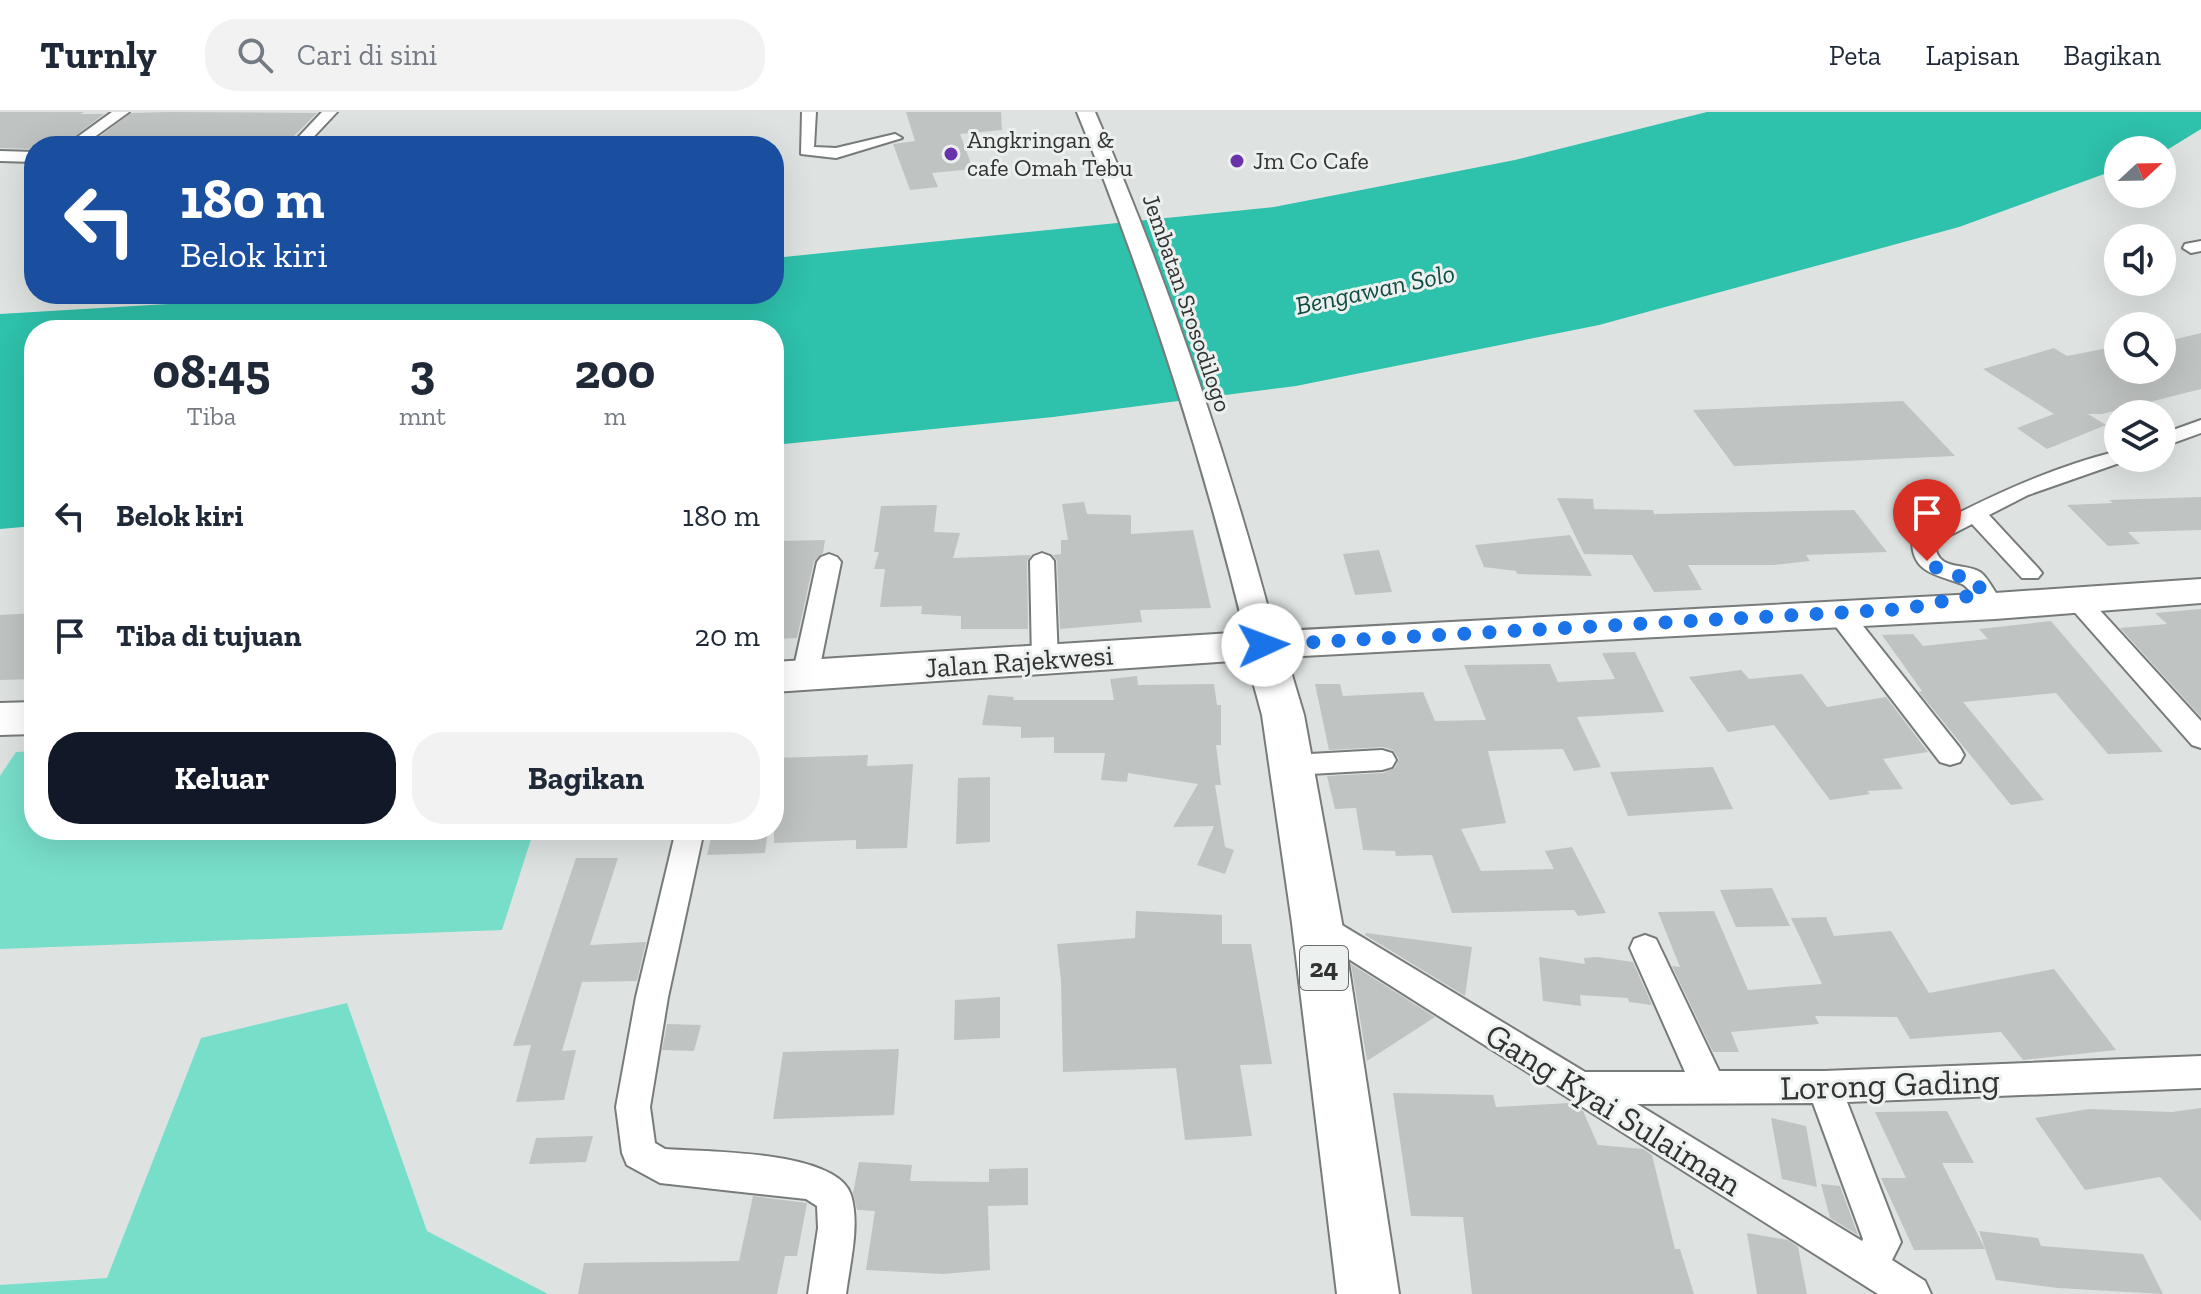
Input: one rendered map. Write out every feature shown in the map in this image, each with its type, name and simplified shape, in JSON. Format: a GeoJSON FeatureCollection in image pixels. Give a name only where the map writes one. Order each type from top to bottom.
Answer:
{"type":"FeatureCollection","features":[{"type":"Feature","properties":{"kind":"highway","name":"Jalan Rajekwesi"},"geometry":{"type":"LineString","coordinates":[[790,676],[1263,645]]}},
{"type":"Feature","properties":{"kind":"highway","name":"24"},"geometry":{"type":"LineString","coordinates":[[1263,645],[1283,715],[1292,765],[1368,1294]]}},
{"type":"Feature","properties":{"kind":"highway"},"geometry":{"type":"LineString","coordinates":[[0,719],[24,718]]}},
{"type":"Feature","properties":{"kind":"main road"},"geometry":{"type":"LineString","coordinates":[[1904,609],[2037,583],[2201,572]]}},
{"type":"Feature","properties":{"kind":"main road"},"geometry":{"type":"LineString","coordinates":[[1263,645],[2078,601],[2201,591]]}},
{"type":"Feature","properties":{"kind":"street"},"geometry":{"type":"LineString","coordinates":[[87,136],[122,112]]}},
{"type":"Feature","properties":{"kind":"street"},"geometry":{"type":"LineString","coordinates":[[307,136],[330,112]]}},
{"type":"Feature","properties":{"kind":"street"},"geometry":{"type":"LineString","coordinates":[[809,112],[806,151],[836,153],[895,138]]}},
{"type":"Feature","properties":{"kind":"street","name":"Jembatan Srosodilogo"},"geometry":{"type":"LineString","coordinates":[[1086,112],[1121,191],[1205,432],[1263,645]]}},
{"type":"Feature","properties":{"kind":"street"},"geometry":{"type":"LineString","coordinates":[[0,156],[24,157]]}},
{"type":"Feature","properties":{"kind":"street"},"geometry":{"type":"LineString","coordinates":[[2176,436],[2201,426]]}},
{"type":"Feature","properties":{"kind":"street"},"geometry":{"type":"LineString","coordinates":[[1984,593],[1972,578],[1945,574],[1927,561],[1922,550],[1923,540],[2020,490],[2104,462]]}},
{"type":"Feature","properties":{"kind":"street"},"geometry":{"type":"LineString","coordinates":[[1973,512],[2030,573]]}},
{"type":"Feature","properties":{"kind":"street"},"geometry":{"type":"LineString","coordinates":[[1042,561],[1045,660]]}},
{"type":"Feature","properties":{"kind":"street"},"geometry":{"type":"LineString","coordinates":[[790,676],[829,562]]}},
{"type":"Feature","properties":{"kind":"street"},"geometry":{"type":"LineString","coordinates":[[2078,601],[2201,738]]}},
{"type":"Feature","properties":{"kind":"street"},"geometry":{"type":"LineString","coordinates":[[1839,613],[1950,755]]}},
{"type":"Feature","properties":{"kind":"street"},"geometry":{"type":"LineString","coordinates":[[1292,765],[1382,760]]}},
{"type":"Feature","properties":{"kind":"street"},"geometry":{"type":"LineString","coordinates":[[688,840],[652,997],[633,1107],[639,1153],[660,1166],[791,1177],[814,1183],[834,1197],[836,1228],[827,1294]]}},
{"type":"Feature","properties":{"kind":"street","name":"Gang Kyai Sulaiman"},"geometry":{"type":"LineString","coordinates":[[1317,923],[1912,1294]]}},
{"type":"Feature","properties":{"kind":"street"},"geometry":{"type":"LineString","coordinates":[[1645,948],[1709,1087]]}},
{"type":"Feature","properties":{"kind":"street","name":"Lorong Gading"},"geometry":{"type":"LineString","coordinates":[[1580,1088],[1824,1087],[2201,1072]]}},
{"type":"Feature","properties":{"kind":"street"},"geometry":{"type":"LineString","coordinates":[[1824,1087],[1883,1242],[1867,1266]]}},
{"type":"Feature","properties":{"kind":"shaded area"},"geometry":{"type":"Polygon","coordinates":[[[16,752],[24,752],[24,840],[531,840],[502,930],[0,949],[0,776],[16,752]]]}},
{"type":"Feature","properties":{"kind":"shaded area"},"geometry":{"type":"Polygon","coordinates":[[[347,1003],[427,1231],[548,1294],[0,1294],[0,1285],[107,1278],[201,1038],[347,1003]]]}},
{"type":"Feature","properties":{"kind":"water","name":"Bengawan Solo"},"geometry":{"type":"Polygon","coordinates":[[[1707,112],[2201,112],[2201,129],[2176,144],[2176,136],[2104,136],[2104,174],[1959,227],[1599,325],[1296,386],[1053,417],[784,444],[784,320],[24,320],[24,527],[0,529],[0,314],[168,304],[784,304],[784,257],[1274,207],[1515,160],[1707,112]]]}},
{"type":"Feature","properties":{"kind":"building"},"geometry":{"type":"Polygon","coordinates":[[[0,112],[104,114],[75,136],[24,136],[24,149],[0,148],[0,112]]]}},
{"type":"Feature","properties":{"kind":"building"},"geometry":{"type":"Polygon","coordinates":[[[906,112],[1001,112],[1002,130],[960,134],[973,169],[932,173],[938,187],[910,190],[893,144],[915,141],[906,112]]]}},
{"type":"Feature","properties":{"kind":"building"},"geometry":{"type":"Polygon","coordinates":[[[131,113],[317,113],[294,136],[100,136],[131,113]]]}},
{"type":"Feature","properties":{"kind":"building"},"geometry":{"type":"Polygon","coordinates":[[[2201,333],[2201,389],[2157,400],[2104,400],[2104,413],[2088,414],[2104,426],[2047,449],[2017,428],[2054,414],[1983,369],[2054,348],[2067,356],[2104,349],[2104,384],[2176,384],[2176,339],[2201,333]]]}},
{"type":"Feature","properties":{"kind":"building"},"geometry":{"type":"Polygon","coordinates":[[[1903,401],[1955,456],[1734,466],[1693,410],[1903,401]]]}},
{"type":"Feature","properties":{"kind":"building"},"geometry":{"type":"Polygon","coordinates":[[[2201,497],[2201,530],[2128,532],[2140,544],[2108,546],[2067,505],[2113,503],[2109,500],[2201,497]]]}},
{"type":"Feature","properties":{"kind":"building"},"geometry":{"type":"Polygon","coordinates":[[[1557,498],[1593,499],[1594,509],[1653,510],[1654,514],[1854,510],[1887,552],[1806,555],[1810,561],[1773,565],[1688,565],[1702,590],[1654,592],[1632,555],[1584,554],[1557,498]]]}},
{"type":"Feature","properties":{"kind":"building"},"geometry":{"type":"Polygon","coordinates":[[[1084,502],[1087,514],[1131,515],[1131,534],[1193,530],[1211,608],[1140,610],[1142,622],[1060,629],[1057,561],[1053,555],[1061,554],[1061,540],[1068,540],[1062,504],[1084,502]]]}},
{"type":"Feature","properties":{"kind":"building"},"geometry":{"type":"Polygon","coordinates":[[[937,505],[934,532],[960,533],[953,558],[1031,555],[1027,561],[1028,629],[961,629],[961,616],[921,614],[922,606],[880,607],[885,569],[874,569],[879,552],[874,552],[881,506],[937,505]]]}},
{"type":"Feature","properties":{"kind":"building"},"geometry":{"type":"Polygon","coordinates":[[[1570,535],[1592,576],[1517,574],[1516,571],[1484,567],[1475,545],[1570,535]]]}},
{"type":"Feature","properties":{"kind":"building"},"geometry":{"type":"Polygon","coordinates":[[[825,540],[823,553],[814,561],[797,638],[784,639],[784,541],[825,540]]]}},
{"type":"Feature","properties":{"kind":"building"},"geometry":{"type":"Polygon","coordinates":[[[1379,550],[1392,592],[1355,595],[1343,554],[1379,550]]]}},
{"type":"Feature","properties":{"kind":"building"},"geometry":{"type":"Polygon","coordinates":[[[2201,609],[2201,717],[2120,628],[2167,624],[2155,613],[2201,609]]]}},
{"type":"Feature","properties":{"kind":"building"},"geometry":{"type":"Polygon","coordinates":[[[24,614],[24,679],[0,680],[0,615],[24,614]]]}},
{"type":"Feature","properties":{"kind":"building"},"geometry":{"type":"Polygon","coordinates":[[[2051,621],[2163,752],[2108,754],[2056,693],[1963,702],[2044,800],[2011,805],[1919,692],[1922,691],[1882,635],[1913,634],[1923,646],[1988,639],[1979,629],[2051,621]]]}},
{"type":"Feature","properties":{"kind":"building"},"geometry":{"type":"Polygon","coordinates":[[[1635,652],[1664,712],[1577,717],[1601,767],[1574,771],[1563,749],[1488,751],[1506,823],[1461,829],[1481,871],[1554,869],[1545,851],[1572,847],[1606,913],[1578,916],[1574,910],[1452,913],[1432,855],[1396,856],[1395,851],[1363,850],[1356,808],[1335,809],[1327,776],[1383,773],[1395,768],[1399,759],[1393,750],[1383,747],[1329,750],[1315,684],[1340,684],[1343,696],[1423,692],[1435,721],[1486,720],[1464,665],[1550,664],[1558,682],[1615,679],[1602,653],[1635,652]]]}},
{"type":"Feature","properties":{"kind":"building"},"geometry":{"type":"Polygon","coordinates":[[[1741,670],[1749,679],[1802,674],[1827,707],[1886,697],[1928,752],[1883,759],[1903,789],[1867,791],[1870,794],[1830,800],[1774,725],[1728,732],[1689,677],[1741,670]]]}},
{"type":"Feature","properties":{"kind":"building"},"geometry":{"type":"Polygon","coordinates":[[[1137,676],[1138,685],[1214,684],[1217,705],[1221,705],[1221,745],[1216,745],[1221,785],[1215,785],[1225,847],[1234,850],[1225,874],[1197,865],[1214,826],[1173,827],[1198,784],[1128,773],[1127,782],[1101,780],[1105,753],[1054,753],[1054,737],[1021,738],[1021,727],[982,725],[988,695],[1014,697],[1013,700],[1114,700],[1110,679],[1137,676]]]}},
{"type":"Feature","properties":{"kind":"building"},"geometry":{"type":"Polygon","coordinates":[[[868,755],[867,766],[913,764],[907,848],[856,849],[856,840],[774,843],[774,840],[784,840],[784,758],[868,755]]]}},
{"type":"Feature","properties":{"kind":"building"},"geometry":{"type":"Polygon","coordinates":[[[1713,767],[1733,809],[1628,816],[1610,772],[1713,767]]]}},
{"type":"Feature","properties":{"kind":"building"},"geometry":{"type":"Polygon","coordinates":[[[990,777],[990,842],[956,844],[958,778],[990,777]]]}},
{"type":"Feature","properties":{"kind":"building"},"geometry":{"type":"Polygon","coordinates":[[[711,840],[767,840],[765,853],[707,855],[711,840]]]}},
{"type":"Feature","properties":{"kind":"building"},"geometry":{"type":"Polygon","coordinates":[[[576,858],[618,858],[590,945],[646,942],[637,981],[582,982],[562,1051],[576,1050],[564,1100],[516,1102],[531,1045],[513,1046],[576,858]]]}},
{"type":"Feature","properties":{"kind":"building"},"geometry":{"type":"Polygon","coordinates":[[[1772,888],[1790,926],[1736,927],[1720,890],[1772,888]]]}},
{"type":"Feature","properties":{"kind":"building"},"geometry":{"type":"Polygon","coordinates":[[[1136,911],[1222,915],[1222,944],[1251,944],[1272,1064],[1240,1065],[1252,1136],[1185,1140],[1176,1068],[1063,1072],[1057,944],[1135,938],[1136,911]]]}},
{"type":"Feature","properties":{"kind":"building"},"geometry":{"type":"Polygon","coordinates":[[[1714,911],[1748,990],[1822,984],[1791,918],[1826,917],[1834,936],[1891,931],[1929,993],[2054,969],[2116,1050],[2023,1060],[2001,1032],[1910,1039],[1897,1017],[1815,1016],[1819,1024],[1731,1032],[1739,1052],[1713,1052],[1672,966],[1680,967],[1658,912],[1714,911]]]}},
{"type":"Feature","properties":{"kind":"building"},"geometry":{"type":"Polygon","coordinates":[[[1365,935],[1472,947],[1465,996],[1365,935]]]}},
{"type":"Feature","properties":{"kind":"building"},"geometry":{"type":"Polygon","coordinates":[[[1539,957],[1585,964],[1584,958],[1598,957],[1633,962],[1652,1005],[1629,1002],[1628,998],[1580,995],[1581,1006],[1543,1001],[1539,957]]]}},
{"type":"Feature","properties":{"kind":"building"},"geometry":{"type":"Polygon","coordinates":[[[1351,964],[1435,1017],[1367,1061],[1351,964]]]}},
{"type":"Feature","properties":{"kind":"building"},"geometry":{"type":"Polygon","coordinates":[[[1000,997],[1000,1038],[954,1040],[955,1000],[1000,997]]]}},
{"type":"Feature","properties":{"kind":"building"},"geometry":{"type":"Polygon","coordinates":[[[667,1024],[701,1025],[694,1051],[662,1050],[667,1024]]]}},
{"type":"Feature","properties":{"kind":"building"},"geometry":{"type":"Polygon","coordinates":[[[899,1049],[894,1115],[773,1119],[783,1052],[899,1049]]]}},
{"type":"Feature","properties":{"kind":"building"},"geometry":{"type":"Polygon","coordinates":[[[1393,1093],[1493,1095],[1496,1107],[1570,1103],[1583,1111],[1598,1145],[1643,1149],[1652,1155],[1675,1249],[1680,1249],[1694,1294],[1472,1294],[1463,1217],[1411,1216],[1393,1093]]]}},
{"type":"Feature","properties":{"kind":"building"},"geometry":{"type":"Polygon","coordinates":[[[2201,1108],[2201,1221],[2160,1177],[2085,1190],[2035,1118],[2089,1109],[2172,1112],[2201,1108]]]}},
{"type":"Feature","properties":{"kind":"building"},"geometry":{"type":"Polygon","coordinates":[[[1947,1111],[1974,1163],[1942,1163],[1985,1249],[1914,1250],[1881,1178],[1906,1178],[1875,1112],[1947,1111]]]}},
{"type":"Feature","properties":{"kind":"building"},"geometry":{"type":"Polygon","coordinates":[[[1771,1118],[1806,1126],[1817,1187],[1782,1179],[1771,1118]]]}},
{"type":"Feature","properties":{"kind":"building"},"geometry":{"type":"Polygon","coordinates":[[[593,1136],[586,1162],[529,1164],[536,1138],[593,1136]]]}},
{"type":"Feature","properties":{"kind":"building"},"geometry":{"type":"Polygon","coordinates":[[[859,1162],[912,1165],[910,1181],[989,1182],[989,1169],[1028,1168],[1028,1205],[988,1206],[990,1270],[943,1274],[866,1270],[875,1211],[857,1210],[853,1193],[859,1162]]]}},
{"type":"Feature","properties":{"kind":"building"},"geometry":{"type":"Polygon","coordinates":[[[1821,1184],[1840,1186],[1858,1235],[1830,1218],[1821,1184]]]}},
{"type":"Feature","properties":{"kind":"building"},"geometry":{"type":"Polygon","coordinates":[[[753,1196],[807,1203],[797,1256],[785,1256],[777,1294],[578,1294],[584,1263],[739,1261],[753,1196]]]}},
{"type":"Feature","properties":{"kind":"building"},"geometry":{"type":"Polygon","coordinates":[[[1979,1231],[2038,1238],[2041,1246],[2143,1254],[2163,1294],[2058,1288],[1996,1280],[1979,1231]]]}},
{"type":"Feature","properties":{"kind":"building"},"geometry":{"type":"Polygon","coordinates":[[[1747,1233],[1788,1240],[1798,1247],[1807,1294],[1757,1294],[1747,1233]]]}},
{"type":"Feature","properties":{"kind":"place","name":"Angkringan & cafe Omah Tebu"},"geometry":{"type":"Point","coordinates":[951,154]}},
{"type":"Feature","properties":{"kind":"place","name":"Jm Co Cafe"},"geometry":{"type":"Point","coordinates":[1237,161]}},
{"type":"Feature","properties":{"kind":"route"},"geometry":{"type":"LineString","coordinates":[[1263,645],[1904,609],[1984,593],[1972,578],[1945,574],[1927,561]]}}]}
